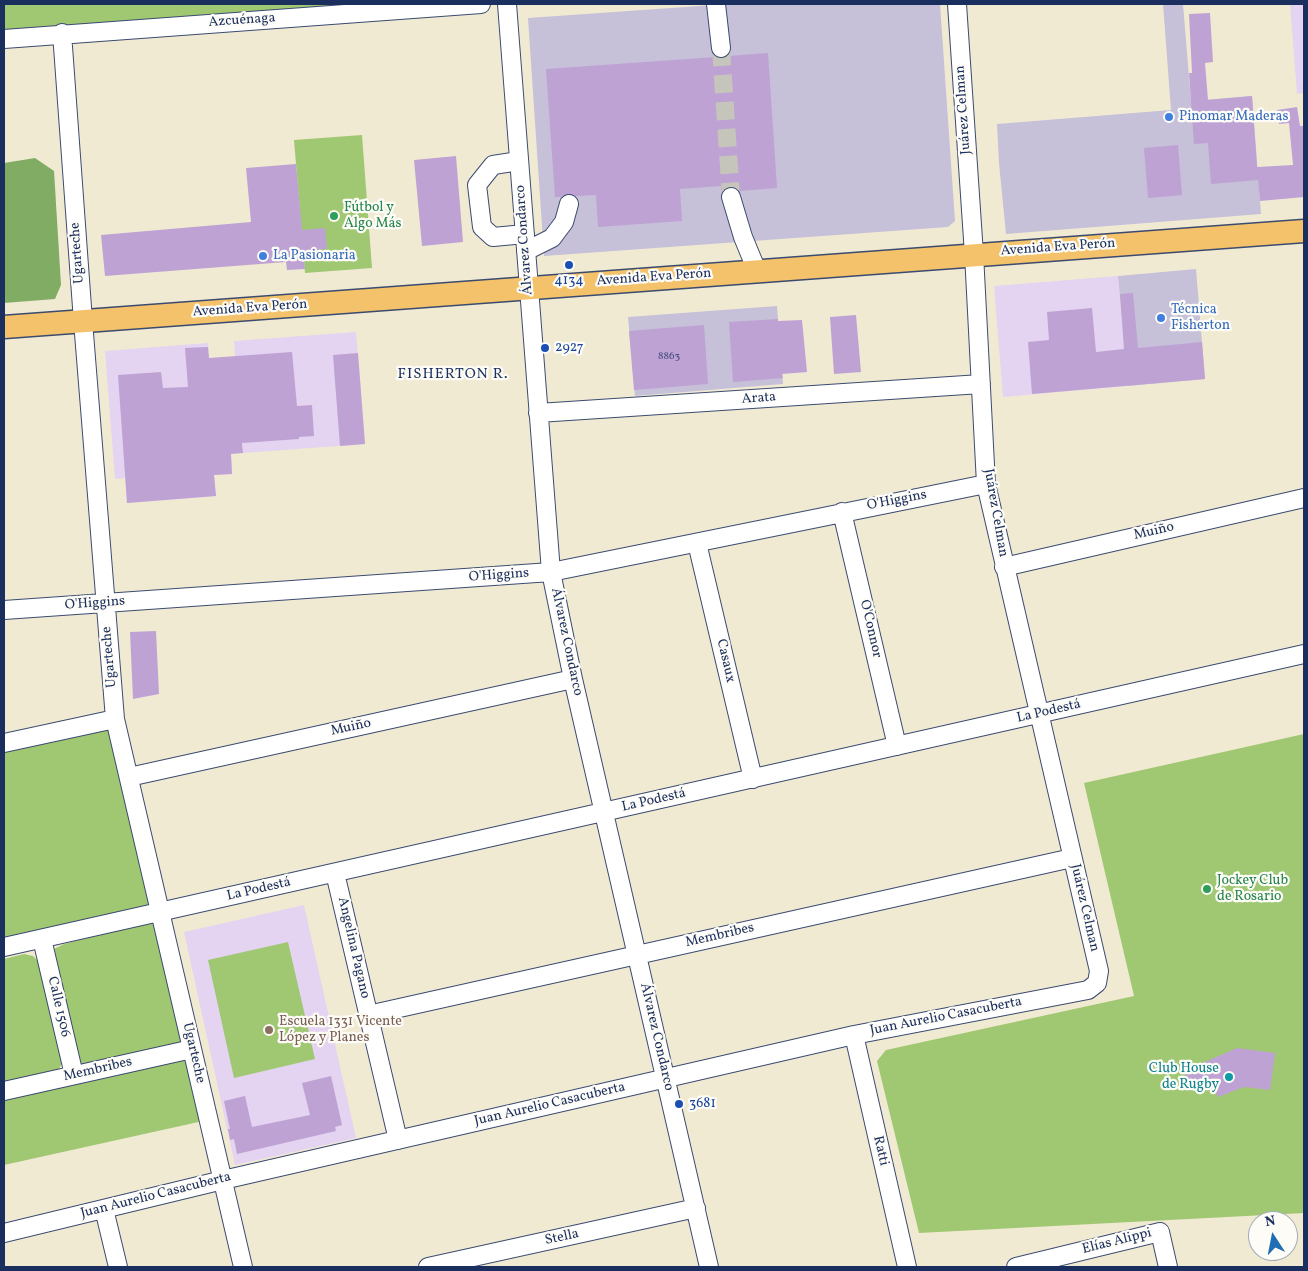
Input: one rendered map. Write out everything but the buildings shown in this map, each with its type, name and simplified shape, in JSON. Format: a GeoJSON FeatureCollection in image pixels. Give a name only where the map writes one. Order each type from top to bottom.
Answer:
{"type":"FeatureCollection","features":[{"type":"Feature","properties":{"kind":"main road","name":"Avenida Eva Perón"},"geometry":{"type":"LineString","coordinates":[[4,327],[1304,231]]}},
{"type":"Feature","properties":{"kind":"street","name":"Azcuénaga"},"geometry":{"type":"LineString","coordinates":[[4,39],[62,33],[481,4]]}},
{"type":"Feature","properties":{"kind":"street","name":"Álvarez Condarco"},"geometry":{"type":"LineString","coordinates":[[507,4],[551,572],[573,679],[709,1267]]}},
{"type":"Feature","properties":{"kind":"street"},"geometry":{"type":"LineString","coordinates":[[716,4],[721,48]]}},
{"type":"Feature","properties":{"kind":"street","name":"Juárez Celman"},"geometry":{"type":"LineString","coordinates":[[957,4],[974,254],[986,484],[1099,971],[1097,983]]}},
{"type":"Feature","properties":{"kind":"street","name":"Ugarteche"},"geometry":{"type":"LineString","coordinates":[[62,33],[115,719],[243,1267]]}},
{"type":"Feature","properties":{"kind":"street"},"geometry":{"type":"LineString","coordinates":[[519,161],[493,165],[477,185],[482,227],[493,237],[525,243],[552,238],[564,222],[569,204]]}},
{"type":"Feature","properties":{"kind":"street"},"geometry":{"type":"LineString","coordinates":[[730,197],[757,271]]}},
{"type":"Feature","properties":{"kind":"street","name":"Arata"},"geometry":{"type":"LineString","coordinates":[[538,414],[981,384]]}},
{"type":"Feature","properties":{"kind":"street","name":"O'Higgins"},"geometry":{"type":"LineString","coordinates":[[4,610],[551,572],[986,484]]}},
{"type":"Feature","properties":{"kind":"street","name":"Muiño"},"geometry":{"type":"LineString","coordinates":[[1004,567],[1304,498]]}},
{"type":"Feature","properties":{"kind":"street","name":"O'Connor"},"geometry":{"type":"LineString","coordinates":[[842,512],[897,746]]}},
{"type":"Feature","properties":{"kind":"street","name":"Casaux"},"geometry":{"type":"LineString","coordinates":[[697,543],[753,778]]}},
{"type":"Feature","properties":{"kind":"street","name":"La Podestá"},"geometry":{"type":"LineString","coordinates":[[4,947],[1304,654]]}},
{"type":"Feature","properties":{"kind":"street","name":"Muiño"},"geometry":{"type":"LineString","coordinates":[[129,777],[573,679]]}},
{"type":"Feature","properties":{"kind":"street"},"geometry":{"type":"LineString","coordinates":[[4,743],[115,719]]}},
{"type":"Feature","properties":{"kind":"street","name":"Membribes"},"geometry":{"type":"LineString","coordinates":[[368,1015],[1072,858]]}},
{"type":"Feature","properties":{"kind":"street","name":"Angelina Pagano"},"geometry":{"type":"LineString","coordinates":[[335,873],[398,1140]]}},
{"type":"Feature","properties":{"kind":"street","name":"Calle 1506"},"geometry":{"type":"LineString","coordinates":[[42,939],[74,1076]]}},
{"type":"Feature","properties":{"kind":"street","name":"Juan Aurelio Casacuberta"},"geometry":{"type":"LineString","coordinates":[[4,1233],[223,1180],[854,1035],[1088,990],[1097,983]]}},
{"type":"Feature","properties":{"kind":"street","name":"Ratti"},"geometry":{"type":"LineString","coordinates":[[854,1035],[907,1267]]}},
{"type":"Feature","properties":{"kind":"street","name":"Membribes"},"geometry":{"type":"LineString","coordinates":[[4,1092],[192,1049]]}},
{"type":"Feature","properties":{"kind":"street","name":"Stella"},"geometry":{"type":"LineString","coordinates":[[428,1267],[696,1208]]}},
{"type":"Feature","properties":{"kind":"street"},"geometry":{"type":"LineString","coordinates":[[104,1209],[118,1267]]}},
{"type":"Feature","properties":{"kind":"street","name":"Elías Alippi"},"geometry":{"type":"LineString","coordinates":[[1016,1267],[1160,1232],[1168,1267]]}},
{"type":"Feature","properties":{"kind":"shaded area"},"geometry":{"type":"Polygon","coordinates":[[[728,4],[940,4],[955,221],[948,227],[544,256],[528,18],[728,4]]]}},
{"type":"Feature","properties":{"kind":"shaded area","name":"Pinomar Maderas"},"geometry":{"type":"Polygon","coordinates":[[[1163,4],[1183,4],[1191,101],[1252,96],[1261,214],[1006,234],[997,124],[1171,110],[1163,4]]]}},
{"type":"Feature","properties":{"kind":"shaded area"},"geometry":{"type":"Polygon","coordinates":[[[1290,4],[1304,4],[1304,93],[1297,94],[1290,4]]]}},
{"type":"Feature","properties":{"kind":"shaded area","name":"Técnica Fisherton"},"geometry":{"type":"Polygon","coordinates":[[[1196,269],[1205,379],[1128,386],[1118,276],[1196,269]]]}},
{"type":"Feature","properties":{"kind":"shaded area"},"geometry":{"type":"Polygon","coordinates":[[[1118,276],[1128,386],[1003,397],[994,286],[1118,276]]]}},
{"type":"Feature","properties":{"kind":"shaded area"},"geometry":{"type":"Polygon","coordinates":[[[777,306],[783,384],[635,396],[628,317],[777,306]]]}},
{"type":"Feature","properties":{"kind":"shaded area"},"geometry":{"type":"Polygon","coordinates":[[[356,332],[365,444],[243,453],[234,341],[356,332]]]}},
{"type":"Feature","properties":{"kind":"shaded area"},"geometry":{"type":"Polygon","coordinates":[[[208,343],[216,455],[231,454],[232,474],[214,475],[216,496],[127,503],[125,478],[115,479],[105,351],[208,343]]]}},
{"type":"Feature","properties":{"kind":"shaded area","name":"Escuela 1331 Vicente López y Planes"},"geometry":{"type":"Polygon","coordinates":[[[304,905],[356,1138],[235,1165],[184,932],[304,905]]]}},
{"type":"Feature","properties":{"kind":"green space"},"geometry":{"type":"Polygon","coordinates":[[[4,4],[481,4],[4,39],[4,4]]]}},
{"type":"Feature","properties":{"kind":"green space","name":"Fútbol y Algo Más"},"geometry":{"type":"Polygon","coordinates":[[[362,135],[372,268],[305,273],[294,140],[362,135]]]}},
{"type":"Feature","properties":{"kind":"green space"},"geometry":{"type":"Polygon","coordinates":[[[35,158],[54,171],[61,285],[55,299],[4,303],[4,163],[35,158]]]}},
{"type":"Feature","properties":{"kind":"green space"},"geometry":{"type":"Polygon","coordinates":[[[99,731],[109,731],[114,734],[151,909],[4,943],[4,751],[99,731]]]}},
{"type":"Feature","properties":{"kind":"green space","name":"Jockey Club de Rosario"},"geometry":{"type":"Polygon","coordinates":[[[1304,734],[1304,1213],[1298,1213],[1298,1211],[1248,1211],[1248,1216],[919,1233],[877,1061],[886,1050],[1134,996],[1084,783],[1304,734]]]}},
{"type":"Feature","properties":{"kind":"green space"},"geometry":{"type":"Polygon","coordinates":[[[145,923],[159,928],[184,1037],[181,1044],[91,1067],[80,1063],[74,1057],[52,961],[54,949],[64,944],[145,923]]]}},
{"type":"Feature","properties":{"kind":"green space"},"geometry":{"type":"Polygon","coordinates":[[[288,942],[315,1059],[234,1078],[208,960],[288,942]]]}},
{"type":"Feature","properties":{"kind":"green space"},"geometry":{"type":"Polygon","coordinates":[[[24,954],[33,956],[41,964],[64,1059],[56,1075],[4,1087],[4,959],[24,954]]]}},
{"type":"Feature","properties":{"kind":"green space"},"geometry":{"type":"Polygon","coordinates":[[[174,1060],[183,1060],[189,1064],[203,1121],[4,1165],[4,1098],[174,1060]]]}},
{"type":"Feature","properties":{"kind":"tunnel"},"geometry":{"type":"LineString","coordinates":[[721,48],[731,197]]}},
{"type":"Feature","properties":{"kind":"place","name":"Pinomar Maderas"},"geometry":{"type":"Point","coordinates":[1169,117]}},
{"type":"Feature","properties":{"kind":"place","name":"Fútbol y Algo Más"},"geometry":{"type":"Point","coordinates":[334,216]}},
{"type":"Feature","properties":{"kind":"place","name":"La Pasionaria"},"geometry":{"type":"Point","coordinates":[263,256]}},
{"type":"Feature","properties":{"kind":"place","name":"4134"},"geometry":{"type":"Point","coordinates":[569,265]}},
{"type":"Feature","properties":{"kind":"place","name":"Técnica Fisherton"},"geometry":{"type":"Point","coordinates":[1161,318]}},
{"type":"Feature","properties":{"kind":"place","name":"2927"},"geometry":{"type":"Point","coordinates":[545,348]}},
{"type":"Feature","properties":{"kind":"place","name":"Jockey Club de Rosario"},"geometry":{"type":"Point","coordinates":[1207,889]}},
{"type":"Feature","properties":{"kind":"place","name":"Escuela 1331 Vicente López y Planes"},"geometry":{"type":"Point","coordinates":[269,1030]}},
{"type":"Feature","properties":{"kind":"place","name":"Club House de Rugby"},"geometry":{"type":"Point","coordinates":[1229,1077]}},
{"type":"Feature","properties":{"kind":"place","name":"3681"},"geometry":{"type":"Point","coordinates":[679,1104]}},
{"type":"Feature","properties":{"kind":"district","name":"FISHERTON R."},"geometry":{"type":"Point","coordinates":[453,375]}}]}
